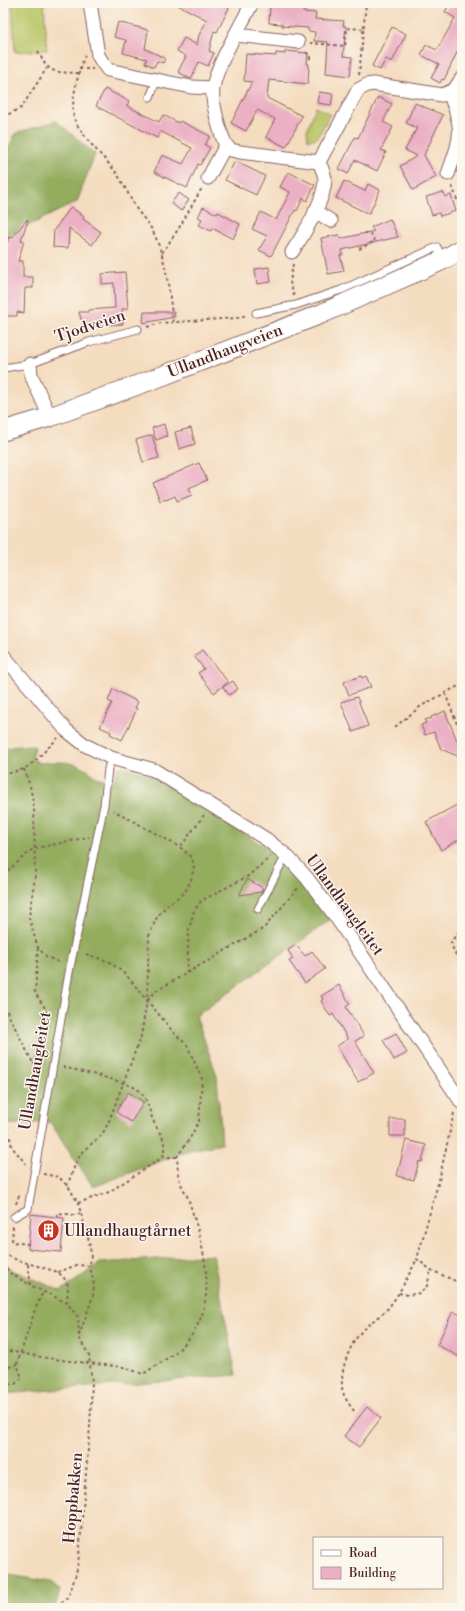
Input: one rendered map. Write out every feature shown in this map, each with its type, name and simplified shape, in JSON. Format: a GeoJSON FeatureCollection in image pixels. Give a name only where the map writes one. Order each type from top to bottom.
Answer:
{"type":"FeatureCollection","features":[{"type":"Feature","properties":{"kind":"main road","name":"Ullandhaugveien"},"geometry":{"type":"LineString","coordinates":[[3,431],[162,376],[321,314],[443,260],[462,249]]}},
{"type":"Feature","properties":{"kind":"main road","name":"Ullandhaugveien"},"geometry":{"type":"LineString","coordinates":[[443,260],[462,256]]}},
{"type":"Feature","properties":{"kind":"street"},"geometry":{"type":"LineString","coordinates":[[90,3],[98,55],[105,66],[113,71],[157,80],[192,87],[213,88]]}},
{"type":"Feature","properties":{"kind":"street"},"geometry":{"type":"LineString","coordinates":[[252,3],[221,63],[213,88],[213,97],[221,137],[231,150],[319,162]]}},
{"type":"Feature","properties":{"kind":"street"},"geometry":{"type":"LineString","coordinates":[[236,34],[298,42]]}},
{"type":"Feature","properties":{"kind":"street"},"geometry":{"type":"LineString","coordinates":[[292,252],[305,231],[322,195],[325,179],[319,162],[355,93],[367,84],[373,84],[442,95],[449,93],[458,85],[462,78]]}},
{"type":"Feature","properties":{"kind":"street"},"geometry":{"type":"LineString","coordinates":[[448,174],[462,133],[461,121],[449,93]]}},
{"type":"Feature","properties":{"kind":"street"},"geometry":{"type":"LineString","coordinates":[[208,178],[226,145]]}},
{"type":"Feature","properties":{"kind":"street"},"geometry":{"type":"LineString","coordinates":[[315,211],[331,221]]}},
{"type":"Feature","properties":{"kind":"street"},"geometry":{"type":"LineString","coordinates":[[30,364],[31,375],[50,416]]}},
{"type":"Feature","properties":{"kind":"street","name":"Ullandhaugleitet"},"geometry":{"type":"LineString","coordinates":[[3,655],[66,730],[85,745],[111,758],[154,770],[266,840],[282,852],[307,878],[336,917],[458,1107]]}},
{"type":"Feature","properties":{"kind":"lane"},"geometry":{"type":"LineString","coordinates":[[150,97],[157,80]]}},
{"type":"Feature","properties":{"kind":"lane"},"geometry":{"type":"LineString","coordinates":[[256,313],[296,305],[342,290],[437,247],[443,260]]}},
{"type":"Feature","properties":{"kind":"lane","name":"Tjodveien"},"geometry":{"type":"LineString","coordinates":[[3,368],[30,364],[89,342],[138,329]]}},
{"type":"Feature","properties":{"kind":"lane","name":"Ullandhaugleitet"},"geometry":{"type":"LineString","coordinates":[[14,1217],[28,1209],[73,950],[104,806],[108,769],[111,758]]}},
{"type":"Feature","properties":{"kind":"lane"},"geometry":{"type":"LineString","coordinates":[[258,909],[282,852]]}},
{"type":"Feature","properties":{"kind":"path"},"geometry":{"type":"LineString","coordinates":[[361,88],[359,79],[366,3]]}},
{"type":"Feature","properties":{"kind":"path"},"geometry":{"type":"LineString","coordinates":[[298,42],[345,46],[347,28],[363,29]]}},
{"type":"Feature","properties":{"kind":"path"},"geometry":{"type":"LineString","coordinates":[[38,51],[47,68],[56,72],[78,73]]}},
{"type":"Feature","properties":{"kind":"path"},"geometry":{"type":"LineString","coordinates":[[85,55],[78,73],[73,108],[78,126],[116,172],[136,208],[152,230],[162,252],[173,322]]}},
{"type":"Feature","properties":{"kind":"path"},"geometry":{"type":"LineString","coordinates":[[3,117],[21,108],[47,68]]}},
{"type":"Feature","properties":{"kind":"path"},"geometry":{"type":"LineString","coordinates":[[448,174],[462,213]]}},
{"type":"Feature","properties":{"kind":"path"},"geometry":{"type":"LineString","coordinates":[[162,252],[179,228],[208,178]]}},
{"type":"Feature","properties":{"kind":"path"},"geometry":{"type":"LineString","coordinates":[[358,249],[375,241],[370,233],[365,233]]}},
{"type":"Feature","properties":{"kind":"path"},"geometry":{"type":"LineString","coordinates":[[292,252],[293,265],[290,282],[296,305]]}},
{"type":"Feature","properties":{"kind":"path","name":"Tjodveien"},"geometry":{"type":"LineString","coordinates":[[138,329],[161,323],[237,318],[256,313]]}},
{"type":"Feature","properties":{"kind":"path"},"geometry":{"type":"LineString","coordinates":[[395,727],[421,706],[462,684]]}},
{"type":"Feature","properties":{"kind":"path"},"geometry":{"type":"LineString","coordinates":[[445,693],[462,737]]}},
{"type":"Feature","properties":{"kind":"path"},"geometry":{"type":"LineString","coordinates":[[3,774],[24,769],[35,761],[66,730]]}},
{"type":"Feature","properties":{"kind":"path"},"geometry":{"type":"LineString","coordinates":[[24,769],[30,786],[34,807],[35,876],[29,918],[38,948],[35,993],[45,1008],[47,1022],[34,1064]]}},
{"type":"Feature","properties":{"kind":"path"},"geometry":{"type":"LineString","coordinates":[[67,1186],[80,1155],[102,1135],[109,1122],[141,1036],[147,1001],[149,936],[157,917],[166,906],[185,892],[191,880],[194,866],[192,858],[180,847],[104,806]]}},
{"type":"Feature","properties":{"kind":"path"},"geometry":{"type":"LineString","coordinates":[[180,847],[211,806]]}},
{"type":"Feature","properties":{"kind":"path"},"geometry":{"type":"LineString","coordinates":[[3,875],[34,849],[98,835]]}},
{"type":"Feature","properties":{"kind":"path"},"geometry":{"type":"LineString","coordinates":[[187,973],[190,929],[194,911],[201,902],[248,876],[282,852]]}},
{"type":"Feature","properties":{"kind":"path"},"geometry":{"type":"LineString","coordinates":[[147,1001],[156,991],[264,928],[307,878]]}},
{"type":"Feature","properties":{"kind":"path"},"geometry":{"type":"LineString","coordinates":[[462,927],[453,937],[451,942],[454,952],[462,963]]}},
{"type":"Feature","properties":{"kind":"path"},"geometry":{"type":"LineString","coordinates":[[38,948],[47,957],[70,967]]}},
{"type":"Feature","properties":{"kind":"path"},"geometry":{"type":"LineString","coordinates":[[3,1350],[53,1359],[122,1367],[143,1374],[170,1357],[187,1341],[198,1324],[206,1301],[206,1278],[203,1247],[188,1198],[180,1180],[177,1157],[199,1121],[202,1079],[187,1045],[175,1034],[127,976],[110,962],[73,950]]}},
{"type":"Feature","properties":{"kind":"path"},"geometry":{"type":"LineString","coordinates":[[3,1006],[34,1064]]}},
{"type":"Feature","properties":{"kind":"path"},"geometry":{"type":"LineString","coordinates":[[34,1064],[53,1064],[123,1083],[140,1091],[147,1101],[153,1120],[164,1137],[162,1157]]}},
{"type":"Feature","properties":{"kind":"path"},"geometry":{"type":"LineString","coordinates":[[354,1411],[347,1402],[342,1388],[344,1367],[351,1348],[361,1331],[387,1310],[399,1292],[417,1259],[458,1107]]}},
{"type":"Feature","properties":{"kind":"path"},"geometry":{"type":"LineString","coordinates":[[3,1108],[12,1147],[34,1172],[60,1177],[78,1203],[91,1254],[90,1266],[94,1285],[93,1296],[79,1338]]}},
{"type":"Feature","properties":{"kind":"path"},"geometry":{"type":"LineString","coordinates":[[78,1203],[109,1192],[162,1157],[177,1157]]}},
{"type":"Feature","properties":{"kind":"path"},"geometry":{"type":"LineString","coordinates":[[58,1217],[58,1213],[74,1215],[81,1213]]}},
{"type":"Feature","properties":{"kind":"path"},"geometry":{"type":"LineString","coordinates":[[14,1217],[12,1242],[28,1244]]}},
{"type":"Feature","properties":{"kind":"path"},"geometry":{"type":"LineString","coordinates":[[3,1252],[17,1260],[58,1272],[68,1285],[67,1303]]}},
{"type":"Feature","properties":{"kind":"path"},"geometry":{"type":"LineString","coordinates":[[417,1259],[431,1270],[462,1284]]}},
{"type":"Feature","properties":{"kind":"path"},"geometry":{"type":"LineString","coordinates":[[3,1262],[10,1273],[43,1292],[67,1303],[78,1317],[79,1338]]}},
{"type":"Feature","properties":{"kind":"path"},"geometry":{"type":"LineString","coordinates":[[28,1264],[28,1270],[31,1278],[30,1285]]}},
{"type":"Feature","properties":{"kind":"path"},"geometry":{"type":"LineString","coordinates":[[58,1272],[77,1265],[90,1266]]}},
{"type":"Feature","properties":{"kind":"path"},"geometry":{"type":"LineString","coordinates":[[399,1292],[408,1295],[420,1293],[427,1286],[431,1270]]}},
{"type":"Feature","properties":{"kind":"path"},"geometry":{"type":"LineString","coordinates":[[3,1382],[15,1384],[22,1378],[17,1364],[35,1310],[43,1292]]}},
{"type":"Feature","properties":{"kind":"path","name":"Hoppbakken"},"geometry":{"type":"LineString","coordinates":[[57,1607],[68,1598],[76,1574],[79,1556],[90,1426],[92,1382],[89,1355],[79,1338]]}},
{"type":"Feature","properties":{"kind":"path"},"geometry":{"type":"LineString","coordinates":[[3,1369],[17,1364]]}},
{"type":"Feature","properties":{"kind":"path"},"geometry":{"type":"LineString","coordinates":[[53,1608],[57,1607]]}},
{"type":"Feature","properties":{"kind":"green space"},"geometry":{"type":"Polygon","coordinates":[[[12,3],[44,3],[47,50],[15,52],[12,3]]]}},
{"type":"Feature","properties":{"kind":"green space"},"geometry":{"type":"Polygon","coordinates":[[[316,107],[330,114],[317,138],[308,140],[307,130],[316,107]]]}},
{"type":"Feature","properties":{"kind":"green space"},"geometry":{"type":"Polygon","coordinates":[[[56,121],[95,154],[77,202],[11,234],[3,247],[3,159],[16,133],[56,121]]]}},
{"type":"Feature","properties":{"kind":"green space"},"geometry":{"type":"Polygon","coordinates":[[[29,745],[35,747],[32,758],[39,763],[62,762],[77,765],[90,771],[95,777],[114,781],[117,769],[121,766],[150,775],[272,851],[299,876],[333,918],[196,1016],[217,1076],[222,1144],[190,1150],[93,1187],[50,1122],[3,1125],[3,748],[29,745]]]}},
{"type":"Feature","properties":{"kind":"green space"},"geometry":{"type":"Polygon","coordinates":[[[213,1255],[236,1375],[3,1394],[3,1266],[61,1291],[100,1263],[213,1255]]]}},
{"type":"Feature","properties":{"kind":"green space"},"geometry":{"type":"Polygon","coordinates":[[[3,1574],[51,1582],[60,1590],[55,1608],[3,1608],[3,1574]]]}},
{"type":"Feature","properties":{"kind":"building"},"geometry":{"type":"Polygon","coordinates":[[[174,3],[218,3],[229,8],[217,32],[214,31],[209,51],[214,53],[208,66],[199,62],[191,79],[178,72],[186,56],[177,51],[184,38],[197,45],[199,35],[207,20],[174,3]]]}},
{"type":"Feature","properties":{"kind":"building"},"geometry":{"type":"Polygon","coordinates":[[[450,3],[460,7],[462,4],[462,42],[444,80],[442,79],[440,83],[431,78],[439,64],[421,55],[426,45],[437,50],[455,18],[445,12],[450,3]]]}},
{"type":"Feature","properties":{"kind":"building"},"geometry":{"type":"Polygon","coordinates":[[[270,6],[303,8],[303,12],[316,13],[315,19],[344,21],[343,26],[346,26],[343,56],[352,57],[350,76],[326,73],[328,42],[314,41],[315,32],[308,31],[308,28],[282,26],[282,24],[269,23],[270,6]]]}},
{"type":"Feature","properties":{"kind":"building"},"geometry":{"type":"Polygon","coordinates":[[[118,22],[148,30],[145,49],[165,58],[163,63],[157,61],[154,67],[145,63],[147,59],[123,53],[126,40],[114,37],[118,22]]]}},
{"type":"Feature","properties":{"kind":"building"},"geometry":{"type":"Polygon","coordinates":[[[392,27],[406,34],[392,62],[386,59],[380,70],[372,66],[392,27]]]}},
{"type":"Feature","properties":{"kind":"building"},"geometry":{"type":"Polygon","coordinates":[[[285,51],[308,53],[307,64],[309,64],[308,84],[269,80],[267,98],[302,116],[286,147],[266,137],[275,119],[257,110],[246,131],[231,123],[252,82],[244,81],[246,54],[276,56],[276,53],[285,54],[285,51]]]}},
{"type":"Feature","properties":{"kind":"building"},"geometry":{"type":"Polygon","coordinates":[[[105,89],[129,101],[127,106],[159,122],[163,115],[179,123],[180,121],[210,136],[205,145],[210,148],[200,165],[198,164],[187,188],[154,172],[162,155],[183,164],[192,148],[160,131],[157,138],[96,106],[105,89]]]}},
{"type":"Feature","properties":{"kind":"building"},"geometry":{"type":"Polygon","coordinates":[[[319,92],[333,94],[331,105],[317,103],[319,92]]]}},
{"type":"Feature","properties":{"kind":"building"},"geometry":{"type":"Polygon","coordinates":[[[378,97],[392,104],[383,122],[393,127],[381,150],[386,152],[377,171],[355,160],[348,174],[339,169],[355,137],[358,138],[378,97]]]}},
{"type":"Feature","properties":{"kind":"building"},"geometry":{"type":"Polygon","coordinates":[[[415,103],[443,115],[424,155],[436,177],[413,190],[400,166],[417,156],[405,150],[417,128],[406,123],[415,103]]]}},
{"type":"Feature","properties":{"kind":"building"},"geometry":{"type":"Polygon","coordinates":[[[235,161],[265,176],[256,195],[225,180],[235,161]]]}},
{"type":"Feature","properties":{"kind":"building"},"geometry":{"type":"Polygon","coordinates":[[[288,172],[315,185],[307,201],[303,198],[297,211],[295,210],[271,256],[259,250],[267,236],[252,229],[261,212],[276,220],[290,192],[280,187],[288,172]]]}},
{"type":"Feature","properties":{"kind":"building"},"geometry":{"type":"Polygon","coordinates":[[[344,181],[365,191],[368,184],[380,190],[369,214],[336,198],[344,181]]]}},
{"type":"Feature","properties":{"kind":"building"},"geometry":{"type":"Polygon","coordinates":[[[443,192],[445,197],[451,195],[456,211],[440,216],[439,213],[432,215],[426,197],[443,192]]]}},
{"type":"Feature","properties":{"kind":"building"},"geometry":{"type":"Polygon","coordinates":[[[179,193],[189,200],[181,211],[171,203],[179,193]]]}},
{"type":"Feature","properties":{"kind":"building"},"geometry":{"type":"Polygon","coordinates":[[[71,207],[84,217],[83,219],[101,232],[92,245],[69,228],[68,248],[53,247],[54,230],[71,207]]]}},
{"type":"Feature","properties":{"kind":"building"},"geometry":{"type":"Polygon","coordinates":[[[203,207],[217,214],[218,212],[240,224],[233,239],[212,228],[211,231],[199,225],[202,219],[198,217],[203,207]]]}},
{"type":"Feature","properties":{"kind":"building"},"geometry":{"type":"Polygon","coordinates":[[[27,219],[28,220],[21,240],[24,241],[18,261],[23,261],[23,277],[33,277],[33,288],[25,288],[24,313],[17,312],[17,316],[3,316],[4,256],[7,250],[4,249],[9,237],[12,238],[27,219]]]}},
{"type":"Feature","properties":{"kind":"building"},"geometry":{"type":"Polygon","coordinates":[[[390,219],[398,237],[342,250],[343,255],[340,255],[344,271],[328,274],[321,238],[339,235],[340,239],[374,231],[371,227],[390,219]]]}},
{"type":"Feature","properties":{"kind":"building"},"geometry":{"type":"Polygon","coordinates":[[[269,267],[271,282],[257,284],[255,269],[269,267]]]}},
{"type":"Feature","properties":{"kind":"building"},"geometry":{"type":"Polygon","coordinates":[[[125,272],[128,309],[122,309],[123,324],[83,326],[79,312],[115,308],[114,283],[102,284],[102,274],[125,272]]]}},
{"type":"Feature","properties":{"kind":"building"},"geometry":{"type":"Polygon","coordinates":[[[144,312],[174,312],[175,317],[143,323],[144,312]]]}},
{"type":"Feature","properties":{"kind":"building"},"geometry":{"type":"Polygon","coordinates":[[[164,424],[167,436],[156,440],[152,428],[164,424]]]}},
{"type":"Feature","properties":{"kind":"building"},"geometry":{"type":"Polygon","coordinates":[[[191,428],[195,444],[179,449],[175,432],[191,428]]]}},
{"type":"Feature","properties":{"kind":"building"},"geometry":{"type":"Polygon","coordinates":[[[152,435],[159,458],[143,462],[136,440],[152,435]]]}},
{"type":"Feature","properties":{"kind":"building"},"geometry":{"type":"Polygon","coordinates":[[[199,463],[207,480],[189,488],[192,495],[177,501],[175,496],[160,501],[153,483],[199,463]]]}},
{"type":"Feature","properties":{"kind":"building"},"geometry":{"type":"Polygon","coordinates":[[[202,650],[228,682],[214,693],[198,673],[204,669],[194,656],[202,650]]]}},
{"type":"Feature","properties":{"kind":"building"},"geometry":{"type":"Polygon","coordinates":[[[361,676],[362,678],[366,676],[371,687],[349,695],[344,682],[361,676]]]}},
{"type":"Feature","properties":{"kind":"building"},"geometry":{"type":"Polygon","coordinates":[[[233,681],[238,689],[229,695],[223,687],[233,681]]]}},
{"type":"Feature","properties":{"kind":"building"},"geometry":{"type":"Polygon","coordinates":[[[113,689],[138,702],[135,708],[137,709],[122,740],[110,734],[111,732],[100,727],[112,703],[108,701],[113,689]]]}},
{"type":"Feature","properties":{"kind":"building"},"geometry":{"type":"Polygon","coordinates":[[[357,697],[368,726],[353,732],[341,702],[357,697]]]}},
{"type":"Feature","properties":{"kind":"building"},"geometry":{"type":"Polygon","coordinates":[[[445,711],[462,753],[462,758],[441,749],[434,732],[425,735],[421,725],[426,723],[425,720],[445,711]]]}},
{"type":"Feature","properties":{"kind":"building"},"geometry":{"type":"Polygon","coordinates":[[[462,802],[462,838],[441,850],[426,822],[462,802]]]}},
{"type":"Feature","properties":{"kind":"building"},"geometry":{"type":"Polygon","coordinates":[[[247,879],[263,888],[261,892],[239,895],[247,879]]]}},
{"type":"Feature","properties":{"kind":"building"},"geometry":{"type":"Polygon","coordinates":[[[296,945],[305,956],[312,951],[325,969],[305,983],[289,961],[293,959],[288,950],[296,945]]]}},
{"type":"Feature","properties":{"kind":"building"},"geometry":{"type":"Polygon","coordinates":[[[339,985],[350,1004],[346,1007],[364,1036],[355,1041],[374,1073],[358,1082],[337,1046],[348,1039],[333,1014],[330,1016],[321,1001],[323,999],[321,996],[339,985]]]}},
{"type":"Feature","properties":{"kind":"building"},"geometry":{"type":"Polygon","coordinates":[[[396,1033],[407,1053],[394,1060],[383,1040],[396,1033]]]}},
{"type":"Feature","properties":{"kind":"building"},"geometry":{"type":"Polygon","coordinates":[[[128,1092],[144,1102],[131,1122],[116,1112],[128,1092]]]}},
{"type":"Feature","properties":{"kind":"building"},"geometry":{"type":"Polygon","coordinates":[[[390,1119],[405,1119],[405,1136],[390,1136],[390,1119]]]}},
{"type":"Feature","properties":{"kind":"building"},"geometry":{"type":"Polygon","coordinates":[[[406,1140],[426,1145],[422,1162],[419,1161],[414,1180],[397,1176],[406,1140]]]}},
{"type":"Feature","properties":{"kind":"building"},"geometry":{"type":"Polygon","coordinates":[[[31,1214],[64,1218],[61,1252],[28,1249],[31,1214]]]}},
{"type":"Feature","properties":{"kind":"building"},"geometry":{"type":"Polygon","coordinates":[[[453,1311],[462,1316],[462,1358],[437,1345],[453,1311]]]}},
{"type":"Feature","properties":{"kind":"building"},"geometry":{"type":"Polygon","coordinates":[[[367,1407],[381,1418],[359,1447],[344,1436],[367,1407]]]}},
{"type":"Feature","properties":{"kind":"place","name":"Ullandhaugtårnet"},"geometry":{"type":"Point","coordinates":[48,1231]}}]}
